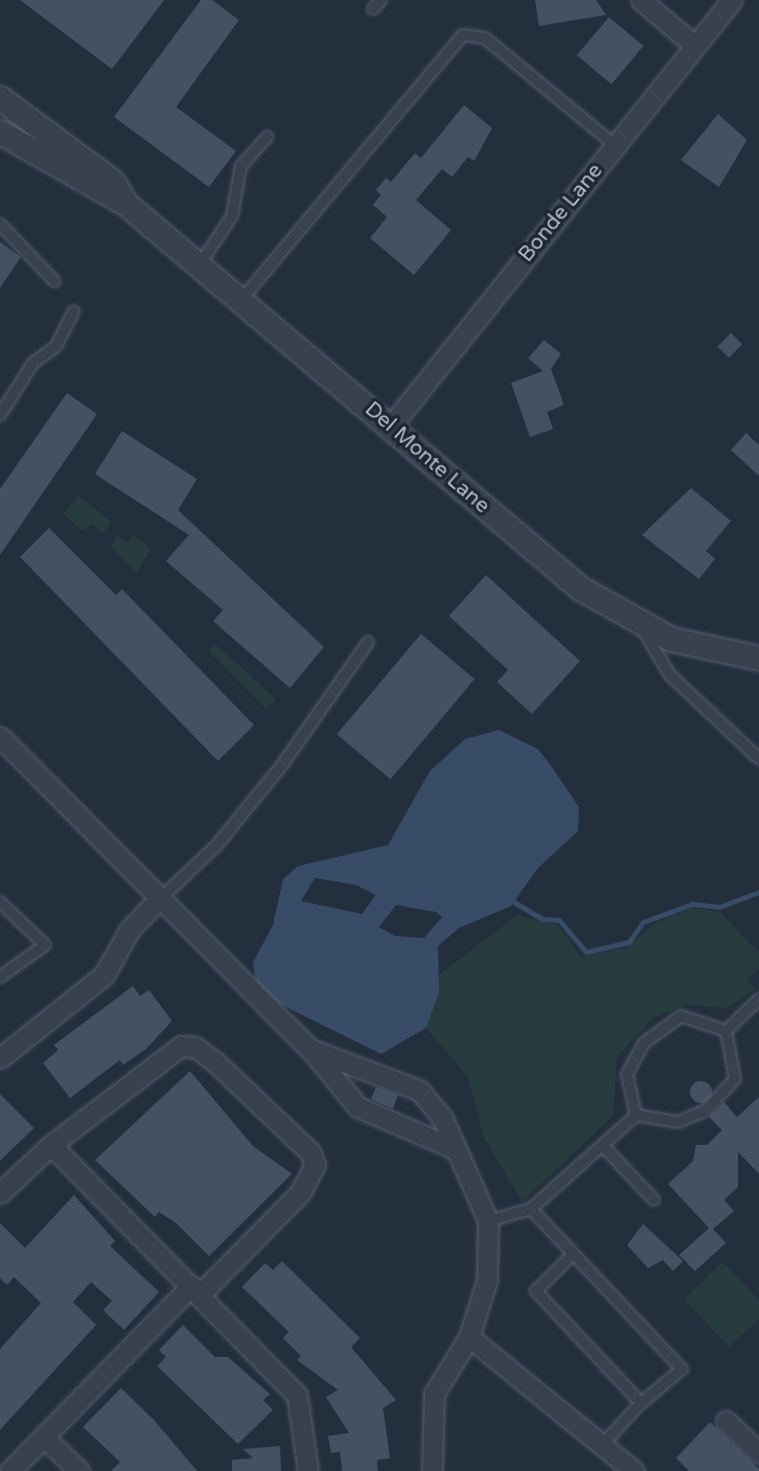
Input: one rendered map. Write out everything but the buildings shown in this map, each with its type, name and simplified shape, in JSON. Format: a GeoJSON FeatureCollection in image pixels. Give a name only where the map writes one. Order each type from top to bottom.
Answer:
{"type":"FeatureCollection","features":[{"type":"Feature","properties":{"kind":"street"},"geometry":{"type":"LineString","coordinates":[[641,0],[695,46]]}},
{"type":"Feature","properties":{"kind":"street","name":"Bonde Lane"},"geometry":{"type":"LineString","coordinates":[[390,427],[732,0]]}},
{"type":"Feature","properties":{"kind":"street","name":"Del Monte Lane"},"geometry":{"type":"LineString","coordinates":[[0,98],[113,182],[125,203]]}},
{"type":"Feature","properties":{"kind":"street","name":"Del Monte Lane"},"geometry":{"type":"LineString","coordinates":[[0,132],[125,203],[242,299],[553,567],[640,625],[701,649],[759,658]]}},
{"type":"Feature","properties":{"kind":"street"},"geometry":{"type":"LineString","coordinates":[[0,737],[158,901],[311,1050],[358,1107],[455,1149]]}},
{"type":"Feature","properties":{"kind":"street"},"geometry":{"type":"LineString","coordinates":[[0,1058],[104,975],[130,929],[158,901]]}},
{"type":"Feature","properties":{"kind":"street"},"geometry":{"type":"LineString","coordinates":[[0,1192],[51,1145],[181,1046],[195,1047],[215,1062],[310,1152],[315,1165],[300,1193],[10,1471]]}},
{"type":"Feature","properties":{"kind":"street"},"geometry":{"type":"LineString","coordinates":[[311,1050],[419,1090],[442,1117],[488,1221],[487,1280],[469,1337],[434,1394],[432,1471]]}},
{"type":"Feature","properties":{"kind":"street"},"geometry":{"type":"LineString","coordinates":[[51,1145],[196,1290],[303,1404],[308,1471]]}},
{"type":"Feature","properties":{"kind":"street"},"geometry":{"type":"LineString","coordinates":[[469,1337],[634,1471]]}},
{"type":"Feature","properties":{"kind":"street"},"geometry":{"type":"LineString","coordinates":[[726,1421],[759,1453]]}},
{"type":"Feature","properties":{"kind":"street"},"geometry":{"type":"LineString","coordinates":[[44,1437],[79,1471]]}},
{"type":"Feature","properties":{"kind":"lane"},"geometry":{"type":"LineString","coordinates":[[373,9],[381,0]]}},
{"type":"Feature","properties":{"kind":"lane"},"geometry":{"type":"LineString","coordinates":[[242,299],[463,34],[485,38],[615,145]]}},
{"type":"Feature","properties":{"kind":"lane"},"geometry":{"type":"LineString","coordinates":[[200,264],[232,216],[241,166],[267,136]]}},
{"type":"Feature","properties":{"kind":"lane"},"geometry":{"type":"LineString","coordinates":[[0,224],[54,281]]}},
{"type":"Feature","properties":{"kind":"lane"},"geometry":{"type":"LineString","coordinates":[[0,415],[33,363],[56,346],[74,311]]}},
{"type":"Feature","properties":{"kind":"lane"},"geometry":{"type":"LineString","coordinates":[[640,625],[670,675],[759,759]]}},
{"type":"Feature","properties":{"kind":"lane"},"geometry":{"type":"LineString","coordinates":[[158,901],[216,845],[282,765],[368,642]]}},
{"type":"Feature","properties":{"kind":"lane"},"geometry":{"type":"LineString","coordinates":[[0,901],[45,945],[0,977]]}},
{"type":"Feature","properties":{"kind":"lane"},"geometry":{"type":"LineString","coordinates":[[726,1031],[759,999]]}},
{"type":"Feature","properties":{"kind":"lane"},"geometry":{"type":"LineString","coordinates":[[636,1115],[627,1074],[644,1043],[681,1016],[726,1031]]}},
{"type":"Feature","properties":{"kind":"lane"},"geometry":{"type":"LineString","coordinates":[[636,1115],[678,1122],[706,1110],[735,1079],[726,1031]]}},
{"type":"Feature","properties":{"kind":"lane"},"geometry":{"type":"LineString","coordinates":[[488,1221],[531,1209],[636,1115]]}},
{"type":"Feature","properties":{"kind":"lane"},"geometry":{"type":"LineString","coordinates":[[603,1146],[654,1200]]}},
{"type":"Feature","properties":{"kind":"lane"},"geometry":{"type":"LineString","coordinates":[[531,1209],[682,1369],[642,1403],[603,1444]]}},
{"type":"Feature","properties":{"kind":"lane"},"geometry":{"type":"LineString","coordinates":[[573,1254],[536,1291],[642,1403]]}},
{"type":"Feature","properties":{"kind":"green space"},"geometry":{"type":"Polygon","coordinates":[[[78,496],[112,522],[103,533],[91,524],[83,531],[63,514],[78,496]]]}},
{"type":"Feature","properties":{"kind":"green space"},"geometry":{"type":"Polygon","coordinates":[[[117,535],[127,542],[133,535],[151,549],[136,573],[111,547],[117,535]]]}},
{"type":"Feature","properties":{"kind":"green space"},"geometry":{"type":"Polygon","coordinates":[[[215,644],[276,699],[266,709],[209,651],[215,644]]]}},
{"type":"Feature","properties":{"kind":"green space"},"geometry":{"type":"Polygon","coordinates":[[[691,908],[719,911],[759,953],[759,967],[747,979],[755,990],[727,1008],[685,1005],[653,1018],[617,1057],[613,1116],[522,1202],[484,1138],[468,1077],[426,1028],[439,975],[517,915],[559,926],[580,957],[627,947],[657,922],[691,908]]]}},
{"type":"Feature","properties":{"kind":"green space"},"geometry":{"type":"Polygon","coordinates":[[[723,1262],[759,1300],[759,1319],[729,1347],[684,1299],[723,1262]]]}},
{"type":"Feature","properties":{"kind":"water"},"geometry":{"type":"Polygon","coordinates":[[[499,730],[538,749],[579,807],[578,831],[538,868],[511,906],[459,928],[438,946],[439,993],[426,1028],[381,1054],[276,1002],[256,982],[253,962],[273,925],[283,879],[298,866],[388,845],[430,771],[465,739],[499,730]],[[315,878],[301,901],[362,914],[376,895],[356,885],[315,878]],[[396,905],[379,927],[395,936],[424,938],[442,917],[436,912],[396,905]]]}},
{"type":"Feature","properties":{"kind":"waterway"},"geometry":{"type":"LineString","coordinates":[[514,902],[542,919],[559,920],[586,952],[629,942],[643,922],[692,904],[719,907],[759,892]]}}]}
